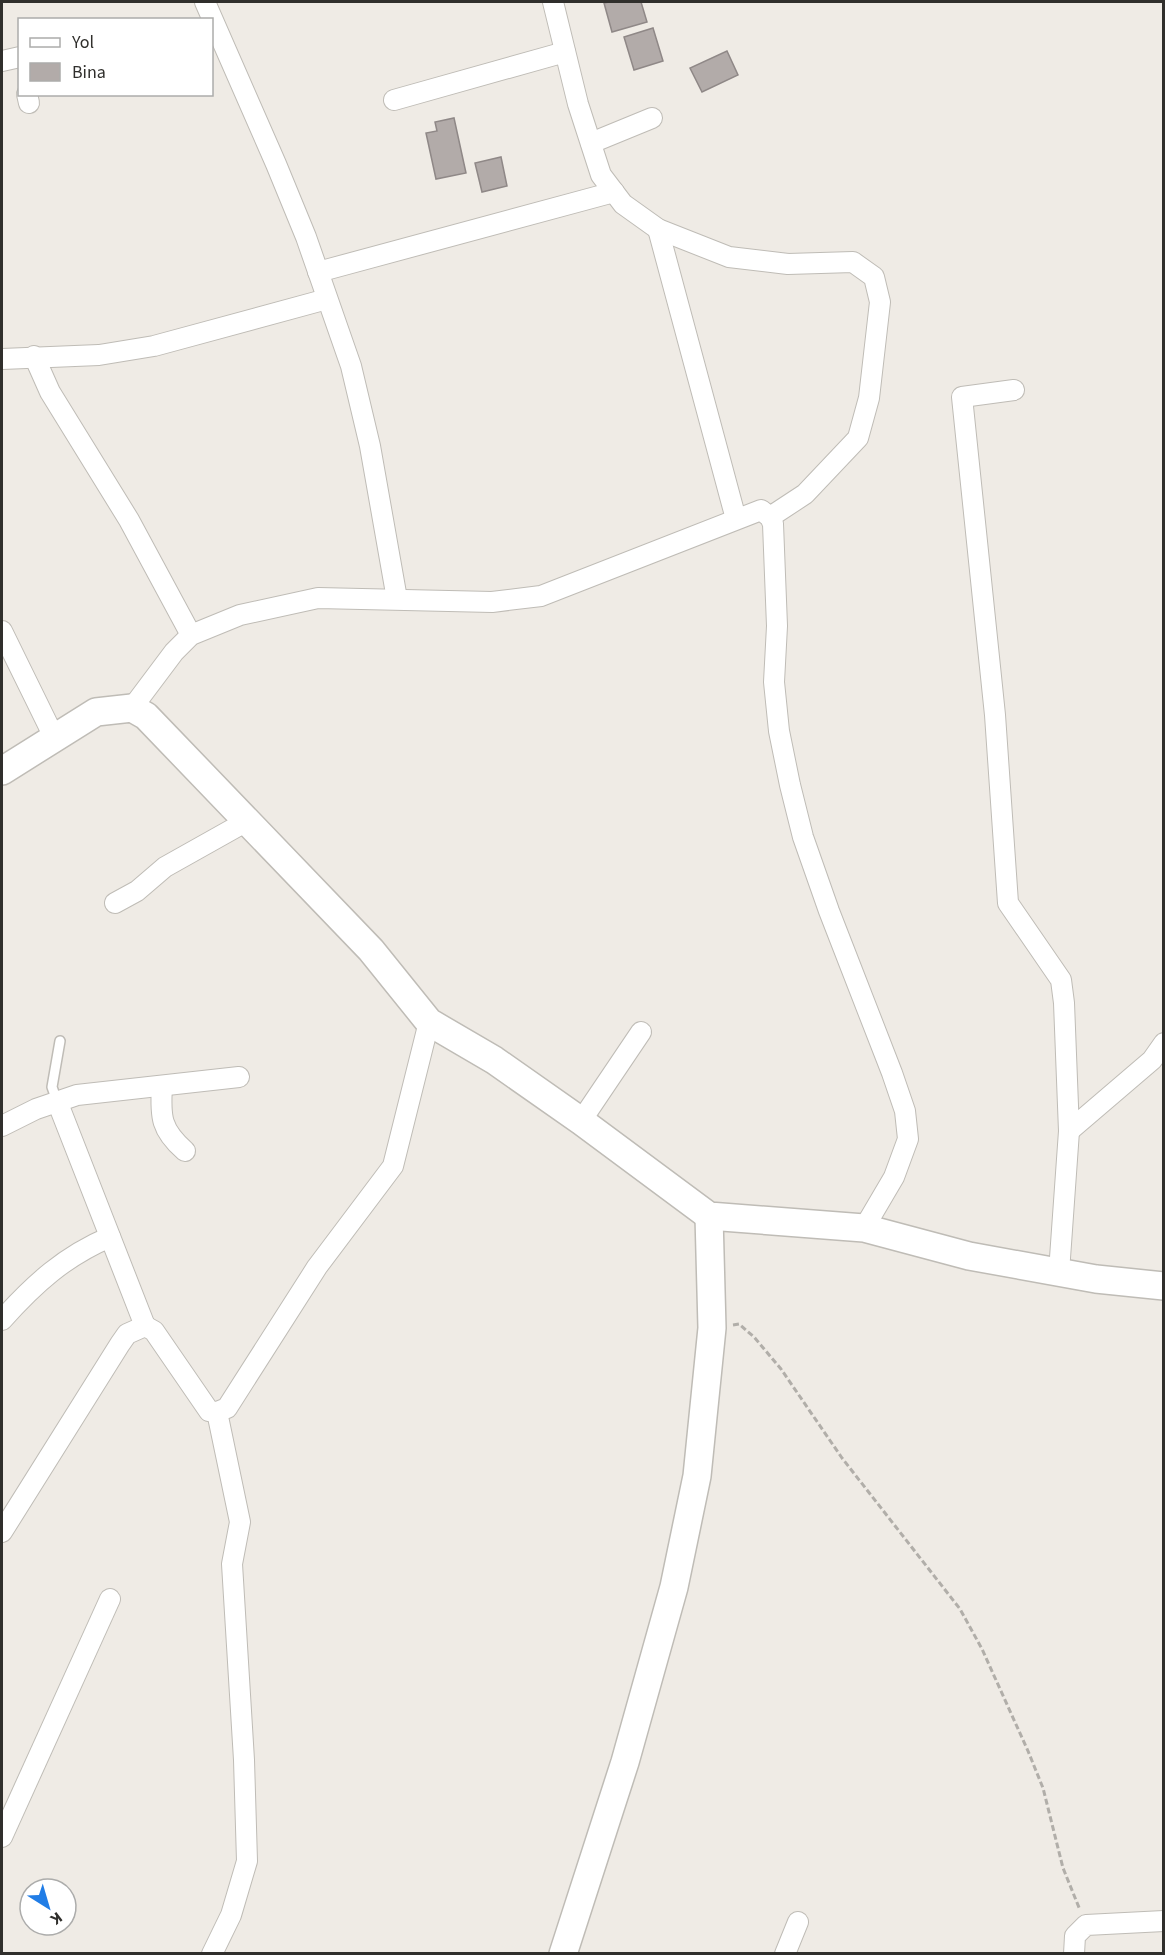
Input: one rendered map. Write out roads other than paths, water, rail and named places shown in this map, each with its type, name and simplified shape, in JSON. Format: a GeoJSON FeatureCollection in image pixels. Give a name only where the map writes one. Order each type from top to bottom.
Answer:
{"type":"FeatureCollection","features":[{"type":"Feature","properties":{"kind":"street"},"geometry":{"type":"LineString","coordinates":[[205,2],[211,18]]}},
{"type":"Feature","properties":{"kind":"street"},"geometry":{"type":"LineString","coordinates":[[553,2],[565,52],[601,175],[623,204],[658,229],[729,257],[788,264],[853,262],[874,277],[880,302],[869,398],[858,438],[805,494],[770,517]]}},
{"type":"Feature","properties":{"kind":"street"},"geometry":{"type":"LineString","coordinates":[[215,29],[276,164],[351,366],[370,446],[397,599]]}},
{"type":"Feature","properties":{"kind":"street"},"geometry":{"type":"LineString","coordinates":[[394,100],[565,52]]}},
{"type":"Feature","properties":{"kind":"street"},"geometry":{"type":"LineString","coordinates":[[591,143],[652,118]]}},
{"type":"Feature","properties":{"kind":"street"},"geometry":{"type":"LineString","coordinates":[[318,272],[614,192]]}},
{"type":"Feature","properties":{"kind":"street"},"geometry":{"type":"LineString","coordinates":[[658,229],[736,519]]}},
{"type":"Feature","properties":{"kind":"street"},"geometry":{"type":"LineString","coordinates":[[2,359],[99,355],[154,346],[327,299]]}},
{"type":"Feature","properties":{"kind":"street"},"geometry":{"type":"LineString","coordinates":[[34,356],[56,402],[129,520],[191,635]]}},
{"type":"Feature","properties":{"kind":"street"},"geometry":{"type":"LineString","coordinates":[[1014,390],[962,397],[995,716],[1008,903],[1061,980],[1069,1131],[1059,1272]]}},
{"type":"Feature","properties":{"kind":"street"},"geometry":{"type":"LineString","coordinates":[[132,708],[174,652],[191,635],[240,615],[318,598],[492,602],[541,596],[761,510],[770,517],[777,626],[774,682],[779,731],[790,785],[804,837],[829,911],[905,1111],[908,1139],[894,1178],[864,1228]]}},
{"type":"Feature","properties":{"kind":"street"},"geometry":{"type":"LineString","coordinates":[[2,631],[54,737]]}},
{"type":"Feature","properties":{"kind":"street"},"geometry":{"type":"LineString","coordinates":[[2,771],[96,712],[132,708],[146,716],[371,950],[429,1022],[494,1060],[709,1216],[864,1228],[969,1256],[1059,1272],[1164,1286]]}},
{"type":"Feature","properties":{"kind":"street"},"geometry":{"type":"LineString","coordinates":[[115,903],[137,891],[165,867],[247,821]]}},
{"type":"Feature","properties":{"kind":"street"},"geometry":{"type":"LineString","coordinates":[[57,1101],[146,1326],[154,1331],[169,1350],[209,1411],[217,1412],[227,1408],[317,1267],[393,1166],[429,1022]]}},
{"type":"Feature","properties":{"kind":"street"},"geometry":{"type":"LineString","coordinates":[[581,1121],[641,1032]]}},
{"type":"Feature","properties":{"kind":"street"},"geometry":{"type":"LineString","coordinates":[[1069,1131],[1152,1060],[1164,1043]]}},
{"type":"Feature","properties":{"kind":"street"},"geometry":{"type":"LineString","coordinates":[[2,1126],[57,1101],[77,1095],[239,1077]]}},
{"type":"Feature","properties":{"kind":"street"},"geometry":{"type":"LineString","coordinates":[[162,1086],[160,1110],[163,1126],[171,1139],[185,1151]]}},
{"type":"Feature","properties":{"kind":"street"},"geometry":{"type":"LineString","coordinates":[[563,1953],[625,1762],[674,1587],[697,1476],[712,1328],[709,1216]]}},
{"type":"Feature","properties":{"kind":"street"},"geometry":{"type":"LineString","coordinates":[[2,1320],[45,1275],[78,1252],[110,1237]]}},
{"type":"Feature","properties":{"kind":"street"},"geometry":{"type":"LineString","coordinates":[[2,1532],[120,1344],[127,1334],[146,1326]]}},
{"type":"Feature","properties":{"kind":"street"},"geometry":{"type":"LineString","coordinates":[[212,1953],[231,1915],[247,1861],[244,1760],[232,1564],[240,1522],[217,1412]]}},
{"type":"Feature","properties":{"kind":"street"},"geometry":{"type":"LineString","coordinates":[[2,1837],[110,1599]]}},
{"type":"Feature","properties":{"kind":"street"},"geometry":{"type":"LineString","coordinates":[[1074,1953],[1075,1936],[1086,1925],[1164,1920]]}},
{"type":"Feature","properties":{"kind":"street"},"geometry":{"type":"LineString","coordinates":[[785,1953],[798,1922]]}},
{"type":"Feature","properties":{"kind":"lane"},"geometry":{"type":"LineString","coordinates":[[57,1101],[52,1087],[60,1041]]}}]}
